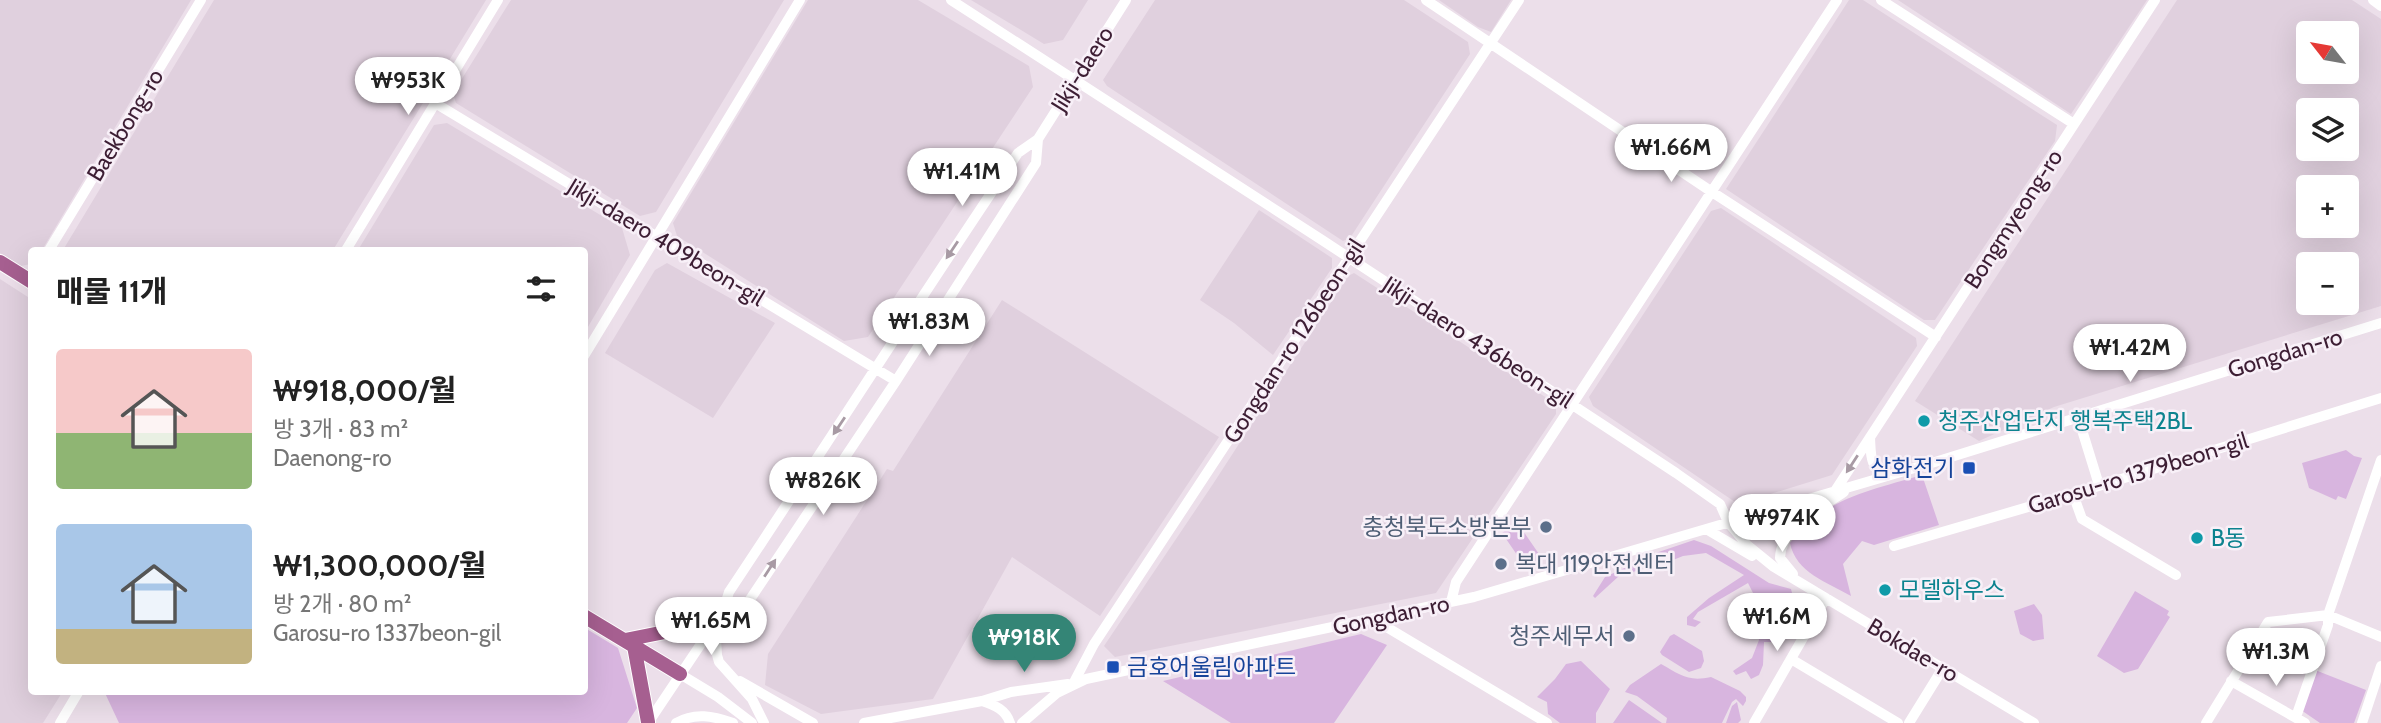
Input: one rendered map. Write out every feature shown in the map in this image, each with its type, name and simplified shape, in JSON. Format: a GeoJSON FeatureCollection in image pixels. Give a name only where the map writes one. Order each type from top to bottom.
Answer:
{"type":"FeatureCollection","features":[{"type":"Feature","properties":{"kind":"main road"},"geometry":{"type":"LineString","coordinates":[[0,262],[28,278]]}},
{"type":"Feature","properties":{"kind":"main road"},"geometry":{"type":"LineString","coordinates":[[630,643],[719,617]]}},
{"type":"Feature","properties":{"kind":"main road"},"geometry":{"type":"LineString","coordinates":[[588,618],[680,674]]}},
{"type":"Feature","properties":{"kind":"main road"},"geometry":{"type":"LineString","coordinates":[[630,643],[648,723]]}},
{"type":"Feature","properties":{"kind":"street","name":"Baekbong-ro"},"geometry":{"type":"LineString","coordinates":[[51,247],[201,0]]}},
{"type":"Feature","properties":{"kind":"street"},"geometry":{"type":"LineString","coordinates":[[348,247],[498,0]]}},
{"type":"Feature","properties":{"kind":"street"},"geometry":{"type":"LineString","coordinates":[[588,349],[800,0]]}},
{"type":"Feature","properties":{"kind":"street","name":"Jikji-daero 436beon-gil"},"geometry":{"type":"LineString","coordinates":[[951,0],[1574,404],[1720,504],[1728,522]]}},
{"type":"Feature","properties":{"kind":"street","name":"Jikji-daero"},"geometry":{"type":"LineString","coordinates":[[648,723],[719,617],[729,592],[933,278],[1018,153],[1038,139],[1126,0]]}},
{"type":"Feature","properties":{"kind":"street"},"geometry":{"type":"LineString","coordinates":[[1426,0],[1712,192],[1936,337]]}},
{"type":"Feature","properties":{"kind":"street","name":"Gongdan-ro 126beon-gil"},"geometry":{"type":"LineString","coordinates":[[1073,684],[1094,644],[1519,0]]}},
{"type":"Feature","properties":{"kind":"street"},"geometry":{"type":"LineString","coordinates":[[1451,602],[1456,582],[1837,0]]}},
{"type":"Feature","properties":{"kind":"street"},"geometry":{"type":"LineString","coordinates":[[1881,0],[2074,124]]}},
{"type":"Feature","properties":{"kind":"street","name":"Bongmyeong-ro"},"geometry":{"type":"LineString","coordinates":[[1835,491],[2155,0]]}},
{"type":"Feature","properties":{"kind":"street","name":"Jikji-daero 409beon-gil"},"geometry":{"type":"LineString","coordinates":[[435,103],[896,381]]}},
{"type":"Feature","properties":{"kind":"street","name":"Jikji-daero"},"geometry":{"type":"LineString","coordinates":[[719,617],[745,607],[896,381],[1036,163],[1038,139]]}},
{"type":"Feature","properties":{"kind":"street","name":"Gongdan-ro"},"geometry":{"type":"LineString","coordinates":[[1073,684],[1086,679],[1451,602],[1853,486],[2381,323]]}},
{"type":"Feature","properties":{"kind":"street","name":"Garosu-ro 1379beon-gil"},"geometry":{"type":"LineString","coordinates":[[1894,546],[2073,494],[2381,398]]}},
{"type":"Feature","properties":{"kind":"street"},"geometry":{"type":"LineString","coordinates":[[2078,417],[2099,485]]}},
{"type":"Feature","properties":{"kind":"street"},"geometry":{"type":"LineString","coordinates":[[1870,437],[1873,464],[1878,471],[1889,475]]}},
{"type":"Feature","properties":{"kind":"street"},"geometry":{"type":"LineString","coordinates":[[2231,681],[2300,720],[2328,625],[2328,615],[2377,488],[2381,460]]}},
{"type":"Feature","properties":{"kind":"street"},"geometry":{"type":"LineString","coordinates":[[1797,582],[1780,558],[1784,539],[1800,523],[1853,486]]}},
{"type":"Feature","properties":{"kind":"street"},"geometry":{"type":"LineString","coordinates":[[2073,494],[2082,519],[2176,575]]}},
{"type":"Feature","properties":{"kind":"street","name":"Bokdae-ro"},"geometry":{"type":"LineString","coordinates":[[1728,522],[1747,544],[1797,582],[2034,723]]}},
{"type":"Feature","properties":{"kind":"street"},"geometry":{"type":"LineString","coordinates":[[1706,529],[1797,582]]}},
{"type":"Feature","properties":{"kind":"street"},"geometry":{"type":"LineString","coordinates":[[1754,723],[1826,597]]}},
{"type":"Feature","properties":{"kind":"street"},"geometry":{"type":"LineString","coordinates":[[2206,723],[2268,622],[2328,615],[2381,637]]}},
{"type":"Feature","properties":{"kind":"street"},"geometry":{"type":"LineString","coordinates":[[719,617],[717,655],[727,673],[752,699],[764,723]]}},
{"type":"Feature","properties":{"kind":"street"},"geometry":{"type":"LineString","coordinates":[[1373,619],[1547,723]]}},
{"type":"Feature","properties":{"kind":"street"},"geometry":{"type":"LineString","coordinates":[[1791,659],[1898,723]]}},
{"type":"Feature","properties":{"kind":"street"},"geometry":{"type":"LineString","coordinates":[[2362,723],[2381,666]]}},
{"type":"Feature","properties":{"kind":"street"},"geometry":{"type":"LineString","coordinates":[[1909,723],[1943,668]]}},
{"type":"Feature","properties":{"kind":"street"},"geometry":{"type":"LineString","coordinates":[[727,673],[813,723]]}},
{"type":"Feature","properties":{"kind":"street"},"geometry":{"type":"LineString","coordinates":[[680,674],[718,697],[751,723]]}},
{"type":"Feature","properties":{"kind":"street"},"geometry":{"type":"LineString","coordinates":[[864,723],[982,701],[1011,692],[1073,684]]}},
{"type":"Feature","properties":{"kind":"street"},"geometry":{"type":"LineString","coordinates":[[1022,723],[1040,706],[1073,684]]}},
{"type":"Feature","properties":{"kind":"street"},"geometry":{"type":"LineString","coordinates":[[60,723],[77,695]]}},
{"type":"Feature","properties":{"kind":"street"},"geometry":{"type":"LineString","coordinates":[[982,701],[1004,712],[1010,723]]}},
{"type":"Feature","properties":{"kind":"street"},"geometry":{"type":"LineString","coordinates":[[1520,723],[1528,712]]}},
{"type":"Feature","properties":{"kind":"street"},"geometry":{"type":"LineString","coordinates":[[676,723],[693,716],[733,723]]}},
{"type":"Feature","properties":{"kind":"shaded area"},"geometry":{"type":"Polygon","coordinates":[[[0,0],[191,0],[44,247],[28,247],[28,265],[21,266],[0,253],[0,0]]]}},
{"type":"Feature","properties":{"kind":"shaded area"},"geometry":{"type":"Polygon","coordinates":[[[214,0],[486,0],[335,247],[65,247],[214,0]]]}},
{"type":"Feature","properties":{"kind":"shaded area"},"geometry":{"type":"Polygon","coordinates":[[[511,0],[784,0],[656,212],[640,216],[456,103],[453,93],[511,0]]]}},
{"type":"Feature","properties":{"kind":"shaded area"},"geometry":{"type":"Polygon","coordinates":[[[808,0],[918,0],[1029,66],[1033,87],[868,337],[844,341],[677,236],[673,223],[808,0]]]}},
{"type":"Feature","properties":{"kind":"shaded area"},"geometry":{"type":"Polygon","coordinates":[[[971,0],[1088,0],[1063,40],[1044,44],[971,0]]]}},
{"type":"Feature","properties":{"kind":"shaded area"},"geometry":{"type":"Polygon","coordinates":[[[1155,0],[1404,0],[1468,42],[1470,54],[1350,238],[1343,241],[1107,86],[1103,80],[1155,0]]]}},
{"type":"Feature","properties":{"kind":"shaded area"},"geometry":{"type":"Polygon","coordinates":[[[1439,0],[1511,0],[1491,32],[1478,27],[1439,0]]]}},
{"type":"Feature","properties":{"kind":"shaded area"},"geometry":{"type":"Polygon","coordinates":[[[1849,0],[1863,0],[2057,125],[2055,141],[1935,320],[1924,320],[1726,189],[1849,0]]]}},
{"type":"Feature","properties":{"kind":"shaded area"},"geometry":{"type":"Polygon","coordinates":[[[1898,0],[2147,0],[2071,114],[1898,0]]]}},
{"type":"Feature","properties":{"kind":"shaded area"},"geometry":{"type":"Polygon","coordinates":[[[2177,0],[2352,0],[2381,19],[2381,306],[2359,313],[2359,252],[2296,252],[2296,315],[2352,315],[2054,407],[1979,441],[1915,401],[2177,0]]]}},
{"type":"Feature","properties":{"kind":"shaded area"},"geometry":{"type":"Polygon","coordinates":[[[447,123],[622,228],[630,255],[588,327],[588,247],[360,247],[434,125],[447,123]]]}},
{"type":"Feature","properties":{"kind":"shaded area","name":"삼화전기"},"geometry":{"type":"Polygon","coordinates":[[[1721,208],[1916,338],[1917,346],[1832,475],[1738,504],[1593,406],[1589,397],[1711,211],[1721,208]]]}},
{"type":"Feature","properties":{"kind":"shaded area"},"geometry":{"type":"Polygon","coordinates":[[[1259,210],[1332,258],[1332,268],[1273,355],[1200,300],[1259,210]]]}},
{"type":"Feature","properties":{"kind":"shaded area"},"geometry":{"type":"Polygon","coordinates":[[[667,263],[775,323],[713,418],[605,353],[655,270],[667,263]]]}},
{"type":"Feature","properties":{"kind":"shaded area"},"geometry":{"type":"Polygon","coordinates":[[[1354,273],[1556,404],[1556,414],[1436,593],[1115,657],[1104,646],[1348,276],[1354,273]]]}},
{"type":"Feature","properties":{"kind":"shaded area"},"geometry":{"type":"Polygon","coordinates":[[[0,279],[28,297],[28,695],[60,695],[43,723],[0,723],[0,279]]]}},
{"type":"Feature","properties":{"kind":"shaded area"},"geometry":{"type":"Polygon","coordinates":[[[1002,300],[1219,437],[1100,616],[1012,557],[933,699],[821,714],[765,685],[768,654],[887,469],[893,471],[1002,300]]]}},
{"type":"Feature","properties":{"kind":"shaded area"},"geometry":{"type":"Polygon","coordinates":[[[2346,450],[2362,458],[2346,499],[2338,496],[2336,500],[2309,488],[2302,463],[2346,450]]]}},
{"type":"Feature","properties":{"kind":"shaded area"},"geometry":{"type":"Polygon","coordinates":[[[1922,475],[1939,525],[1874,545],[1862,541],[1843,564],[1851,596],[1814,576],[1793,553],[1790,543],[1819,515],[1834,505],[1867,491],[1922,475]]]}},
{"type":"Feature","properties":{"kind":"shaded area"},"geometry":{"type":"Polygon","coordinates":[[[1517,522],[1541,557],[1526,568],[1502,533],[1517,522]]]}},
{"type":"Feature","properties":{"kind":"shaded area"},"geometry":{"type":"Polygon","coordinates":[[[1694,540],[1711,546],[1769,583],[1791,589],[1797,624],[1779,642],[1764,642],[1763,665],[1759,675],[1751,679],[1746,671],[1736,675],[1733,671],[1752,658],[1759,640],[1755,628],[1759,615],[1758,603],[1748,583],[1698,612],[1693,619],[1701,622],[1695,627],[1687,625],[1687,617],[1709,598],[1744,575],[1706,553],[1683,556],[1668,562],[1645,563],[1636,571],[1619,576],[1595,598],[1593,596],[1605,577],[1638,559],[1694,540]]]}},
{"type":"Feature","properties":{"kind":"shaded area"},"geometry":{"type":"Polygon","coordinates":[[[2135,591],[2169,611],[2167,615],[2170,617],[2138,669],[2124,673],[2097,656],[2135,591]]]}},
{"type":"Feature","properties":{"kind":"shaded area"},"geometry":{"type":"Polygon","coordinates":[[[2034,604],[2042,615],[2044,639],[2033,641],[2020,634],[2014,611],[2034,604]]]}},
{"type":"Feature","properties":{"kind":"shaded area"},"geometry":{"type":"Polygon","coordinates":[[[588,630],[618,648],[637,708],[627,723],[119,723],[106,695],[588,695],[588,630]]]}},
{"type":"Feature","properties":{"kind":"shaded area"},"geometry":{"type":"Polygon","coordinates":[[[1361,634],[1387,645],[1334,723],[1231,723],[1163,681],[1361,634]]]}},
{"type":"Feature","properties":{"kind":"shaded area"},"geometry":{"type":"Polygon","coordinates":[[[1674,634],[1702,651],[1704,661],[1701,668],[1689,672],[1662,655],[1660,652],[1674,634]]]}},
{"type":"Feature","properties":{"kind":"shaded area"},"geometry":{"type":"Polygon","coordinates":[[[1581,661],[1610,689],[1596,713],[1596,723],[1560,723],[1548,714],[1547,702],[1537,697],[1566,664],[1581,661]]]}},
{"type":"Feature","properties":{"kind":"shaded area"},"geometry":{"type":"Polygon","coordinates":[[[1661,664],[1690,678],[1711,677],[1740,691],[1746,701],[1743,706],[1736,699],[1732,702],[1722,723],[1666,723],[1667,718],[1637,696],[1625,692],[1630,685],[1661,664]]]}},
{"type":"Feature","properties":{"kind":"shaded area"},"geometry":{"type":"Polygon","coordinates":[[[2315,670],[2366,690],[2354,723],[2320,723],[2301,710],[2315,670]]]}},
{"type":"Feature","properties":{"kind":"shaded area"},"geometry":{"type":"Polygon","coordinates":[[[1629,700],[1662,723],[1613,723],[1629,700]]]}},
{"type":"Feature","properties":{"kind":"shaded area"},"geometry":{"type":"Polygon","coordinates":[[[1737,702],[1741,720],[1738,723],[1726,723],[1732,706],[1737,702]]]}},
{"type":"Feature","properties":{"kind":"place","name":"청주산업단지 행복주택2BL"},"geometry":{"type":"Point","coordinates":[1924,421]}},
{"type":"Feature","properties":{"kind":"place","name":"삼화전기"},"geometry":{"type":"Point","coordinates":[1969,468]}},
{"type":"Feature","properties":{"kind":"place","name":"충청북도소방본부"},"geometry":{"type":"Point","coordinates":[1546,527]}},
{"type":"Feature","properties":{"kind":"place","name":"B동"},"geometry":{"type":"Point","coordinates":[2197,538]}},
{"type":"Feature","properties":{"kind":"place","name":"복대 119안전센터"},"geometry":{"type":"Point","coordinates":[1501,564]}},
{"type":"Feature","properties":{"kind":"place","name":"모델하우스"},"geometry":{"type":"Point","coordinates":[1885,590]}},
{"type":"Feature","properties":{"kind":"place","name":"청주세무서"},"geometry":{"type":"Point","coordinates":[1629,636]}},
{"type":"Feature","properties":{"kind":"place","name":"금호어울림아파트"},"geometry":{"type":"Point","coordinates":[1113,667]}}]}
